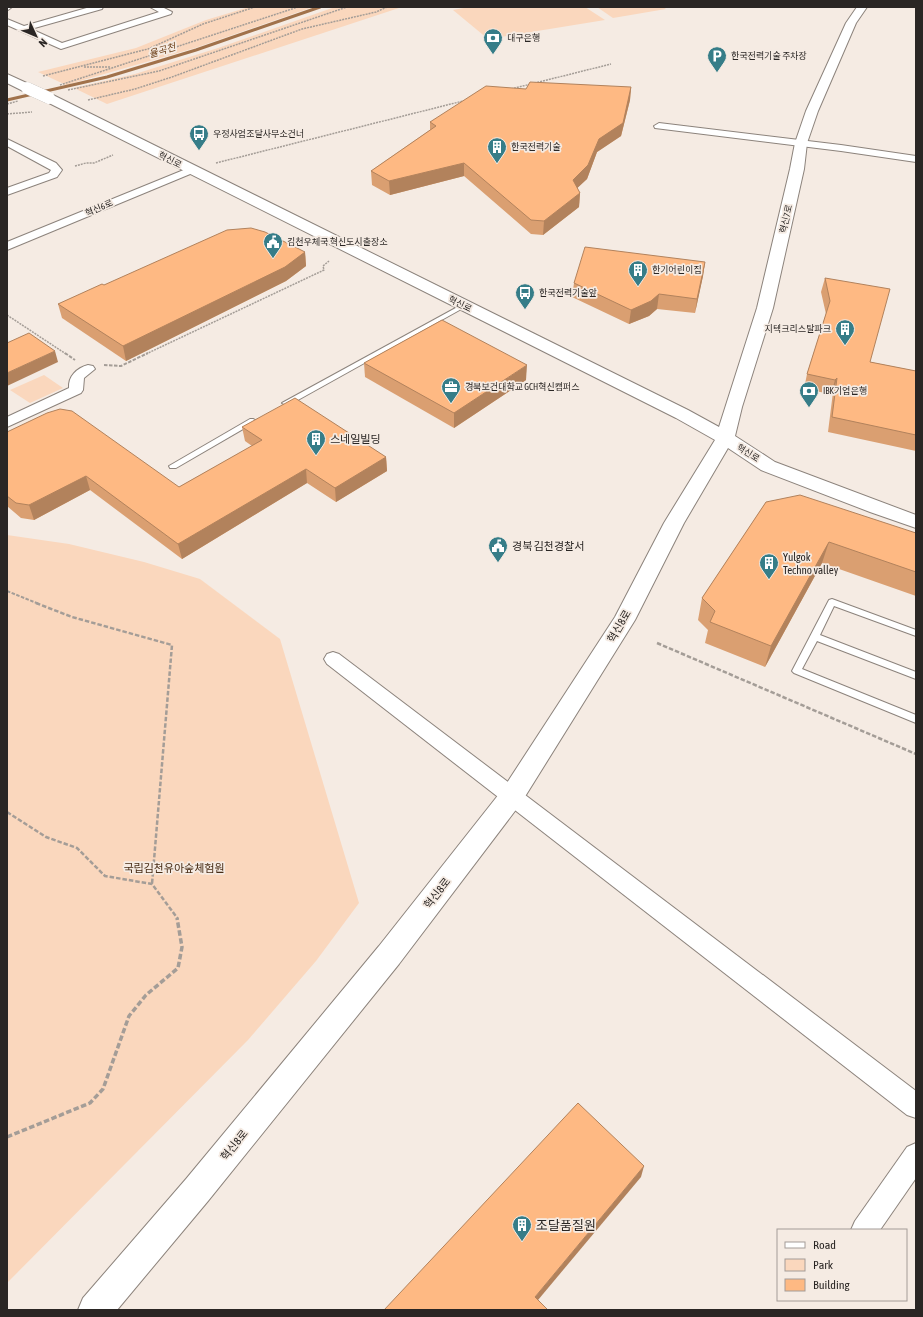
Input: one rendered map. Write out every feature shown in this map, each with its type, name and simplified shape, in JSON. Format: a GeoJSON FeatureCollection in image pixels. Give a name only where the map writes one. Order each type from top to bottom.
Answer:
{"type":"FeatureCollection","features":[{"type":"Feature","properties":{"kind":"street"},"geometry":{"type":"LineString","coordinates":[[23,30],[99,7]]}},
{"type":"Feature","properties":{"kind":"street"},"geometry":{"type":"LineString","coordinates":[[7,22],[61,46],[168,12],[154,7]]}},
{"type":"Feature","properties":{"kind":"street","name":"혁신7로"},"geometry":{"type":"LineString","coordinates":[[725,438],[733,407],[766,308],[797,169],[801,143],[812,111],[848,30],[862,7]]}},
{"type":"Feature","properties":{"kind":"street","name":"혁신로"},"geometry":{"type":"LineString","coordinates":[[7,78],[27,88],[52,92],[191,170],[682,414],[725,438],[768,466],[916,522]]}},
{"type":"Feature","properties":{"kind":"street"},"geometry":{"type":"LineString","coordinates":[[658,126],[801,143],[916,160]]}},
{"type":"Feature","properties":{"kind":"street"},"geometry":{"type":"LineString","coordinates":[[7,142],[52,165],[57,170],[53,175],[7,192]]}},
{"type":"Feature","properties":{"kind":"street","name":"혁신6로"},"geometry":{"type":"LineString","coordinates":[[7,246],[191,170]]}},
{"type":"Feature","properties":{"kind":"street"},"geometry":{"type":"LineString","coordinates":[[7,424],[76,390],[76,379],[80,374],[88,369]]}},
{"type":"Feature","properties":{"kind":"street","name":"혁신8로"},"geometry":{"type":"LineString","coordinates":[[95,1310],[197,1190],[384,961],[512,796],[624,620],[674,523],[702,474],[725,438]]}},
{"type":"Feature","properties":{"kind":"street"},"geometry":{"type":"LineString","coordinates":[[333,659],[916,1106]]}},
{"type":"Feature","properties":{"kind":"street"},"geometry":{"type":"LineString","coordinates":[[865,1229],[916,1156]]}},
{"type":"Feature","properties":{"kind":"lane"},"geometry":{"type":"LineString","coordinates":[[277,408],[463,306]]}},
{"type":"Feature","properties":{"kind":"lane"},"geometry":{"type":"LineString","coordinates":[[173,466],[263,416]]}},
{"type":"Feature","properties":{"kind":"lane"},"geometry":{"type":"LineString","coordinates":[[916,633],[832,602],[797,671],[916,719]]}},
{"type":"Feature","properties":{"kind":"lane"},"geometry":{"type":"LineString","coordinates":[[814,636],[916,676]]}},
{"type":"Feature","properties":{"kind":"path"},"geometry":{"type":"LineString","coordinates":[[41,77],[148,49],[203,24],[255,7]]}},
{"type":"Feature","properties":{"kind":"path"},"geometry":{"type":"LineString","coordinates":[[52,92],[113,67],[298,7]]}},
{"type":"Feature","properties":{"kind":"path"},"geometry":{"type":"LineString","coordinates":[[66,91],[167,69],[347,7]]}},
{"type":"Feature","properties":{"kind":"path"},"geometry":{"type":"LineString","coordinates":[[84,101],[135,89],[302,30],[376,12],[387,7]]}},
{"type":"Feature","properties":{"kind":"path"},"geometry":{"type":"LineString","coordinates":[[511,88],[611,64]]}},
{"type":"Feature","properties":{"kind":"path"},"geometry":{"type":"LineString","coordinates":[[80,67],[113,67]]}},
{"type":"Feature","properties":{"kind":"path"},"geometry":{"type":"LineString","coordinates":[[213,163],[473,98]]}},
{"type":"Feature","properties":{"kind":"path"},"geometry":{"type":"LineString","coordinates":[[7,104],[22,100]]}},
{"type":"Feature","properties":{"kind":"path"},"geometry":{"type":"LineString","coordinates":[[7,114],[32,112]]}},
{"type":"Feature","properties":{"kind":"path"},"geometry":{"type":"LineString","coordinates":[[75,166],[86,163],[94,163],[113,155]]}},
{"type":"Feature","properties":{"kind":"path"},"geometry":{"type":"LineString","coordinates":[[7,314],[88,369],[106,364],[121,366],[324,270],[323,266],[329,261]]}},
{"type":"Feature","properties":{"kind":"path"},"geometry":{"type":"LineString","coordinates":[[7,591],[72,616],[172,645],[152,884],[178,919],[182,947],[178,968],[146,995],[129,1016],[103,1089],[90,1103],[7,1137]]}},
{"type":"Feature","properties":{"kind":"path"},"geometry":{"type":"LineString","coordinates":[[657,643],[916,754]]}},
{"type":"Feature","properties":{"kind":"path"},"geometry":{"type":"LineString","coordinates":[[7,812],[46,837],[77,848],[105,876],[152,884]]}},
{"type":"Feature","properties":{"kind":"green space"},"geometry":{"type":"Polygon","coordinates":[[[249,7],[313,7],[195,48],[66,85],[38,72],[136,48],[206,20],[249,7]]]}},
{"type":"Feature","properties":{"kind":"green space"},"geometry":{"type":"Polygon","coordinates":[[[335,7],[402,7],[107,104],[74,88],[135,74],[218,48],[335,7]]]}},
{"type":"Feature","properties":{"kind":"green space"},"geometry":{"type":"Polygon","coordinates":[[[469,7],[585,7],[605,20],[488,39],[453,10],[469,7]]]}},
{"type":"Feature","properties":{"kind":"green space"},"geometry":{"type":"Polygon","coordinates":[[[597,7],[663,7],[666,9],[613,18],[597,7]]]}},
{"type":"Feature","properties":{"kind":"green space"},"geometry":{"type":"Polygon","coordinates":[[[44,375],[63,388],[30,403],[10,390],[44,375]]]}},
{"type":"Feature","properties":{"kind":"green space","name":"국립김천유아숲체험원"},"geometry":{"type":"Polygon","coordinates":[[[7,535],[69,544],[144,562],[200,579],[280,639],[359,903],[316,961],[248,1040],[7,1283],[7,535]]]}},
{"type":"Feature","properties":{"kind":"building","name":"한국전력기술"},"geometry":{"type":"Polygon","coordinates":[[[530,82],[631,87],[623,123],[599,139],[588,165],[573,180],[580,193],[544,221],[531,220],[464,163],[389,181],[371,171],[436,126],[430,122],[486,86],[526,89],[530,82]]]}},
{"type":"Feature","properties":{"kind":"building"},"geometry":{"type":"Polygon","coordinates":[[[251,228],[265,232],[305,252],[285,267],[123,346],[58,304],[227,230],[251,228]]]}},
{"type":"Feature","properties":{"kind":"building","name":"한기어린이집"},"geometry":{"type":"Polygon","coordinates":[[[585,247],[705,262],[697,299],[659,294],[651,301],[631,310],[574,283],[585,247]]]}},
{"type":"Feature","properties":{"kind":"building","name":"지텍크리스탈파크"},"geometry":{"type":"Polygon","coordinates":[[[825,278],[890,289],[870,362],[916,371],[916,435],[832,417],[837,378],[835,380],[807,374],[830,301],[825,278]]]}},
{"type":"Feature","properties":{"kind":"building","name":"경북보건대학교 GCH혁신캠퍼스"},"geometry":{"type":"Polygon","coordinates":[[[442,320],[527,365],[454,413],[364,363],[442,320]]]}},
{"type":"Feature","properties":{"kind":"building"},"geometry":{"type":"Polygon","coordinates":[[[29,333],[55,351],[7,373],[7,343],[29,333]]]}},
{"type":"Feature","properties":{"kind":"building"},"geometry":{"type":"Polygon","coordinates":[[[295,398],[386,457],[335,488],[306,469],[178,544],[86,476],[29,505],[16,503],[7,496],[7,432],[47,413],[60,409],[72,411],[179,487],[262,440],[242,427],[295,398]]]}},
{"type":"Feature","properties":{"kind":"building","name":"Yulgok Techno valley"},"geometry":{"type":"Polygon","coordinates":[[[800,495],[916,533],[916,572],[829,542],[771,646],[710,622],[715,611],[702,598],[766,502],[800,495]]]}},
{"type":"Feature","properties":{"kind":"building","name":"조달품질원"},"geometry":{"type":"Polygon","coordinates":[[[578,1103],[644,1166],[535,1297],[548,1310],[384,1310],[578,1103]]]}},
{"type":"Feature","properties":{"kind":"waterway","name":"율곡천"},"geometry":{"type":"LineString","coordinates":[[7,100],[107,77],[196,50],[320,7]]}},
{"type":"Feature","properties":{"kind":"place","name":"대구은행"},"geometry":{"type":"Point","coordinates":[493,55]}},
{"type":"Feature","properties":{"kind":"place","name":"한국전력기술 주차장"},"geometry":{"type":"Point","coordinates":[717,73]}},
{"type":"Feature","properties":{"kind":"place","name":"우정사업조달사무소건너"},"geometry":{"type":"Point","coordinates":[199,151]}},
{"type":"Feature","properties":{"kind":"place","name":"한국전력기술"},"geometry":{"type":"Point","coordinates":[497,164]}},
{"type":"Feature","properties":{"kind":"place","name":"김천우체국 혁신도시출장소"},"geometry":{"type":"Point","coordinates":[273,259]}},
{"type":"Feature","properties":{"kind":"place","name":"한기어린이집"},"geometry":{"type":"Point","coordinates":[638,287]}},
{"type":"Feature","properties":{"kind":"place","name":"한국전력기술앞"},"geometry":{"type":"Point","coordinates":[525,310]}},
{"type":"Feature","properties":{"kind":"place","name":"지텍크리스탈파크"},"geometry":{"type":"Point","coordinates":[845,346]}},
{"type":"Feature","properties":{"kind":"place","name":"경북보건대학교 GCH혁신캠퍼스"},"geometry":{"type":"Point","coordinates":[451,404]}},
{"type":"Feature","properties":{"kind":"place","name":"IBK기업은행"},"geometry":{"type":"Point","coordinates":[809,408]}},
{"type":"Feature","properties":{"kind":"place","name":"스네일빌딩"},"geometry":{"type":"Point","coordinates":[316,456]}},
{"type":"Feature","properties":{"kind":"place","name":"경북 김천경찰서"},"geometry":{"type":"Point","coordinates":[498,563]}},
{"type":"Feature","properties":{"kind":"place","name":"Yulgok Techno valley"},"geometry":{"type":"Point","coordinates":[769,580]}},
{"type":"Feature","properties":{"kind":"place","name":"조달품질원"},"geometry":{"type":"Point","coordinates":[522,1242]}}]}
